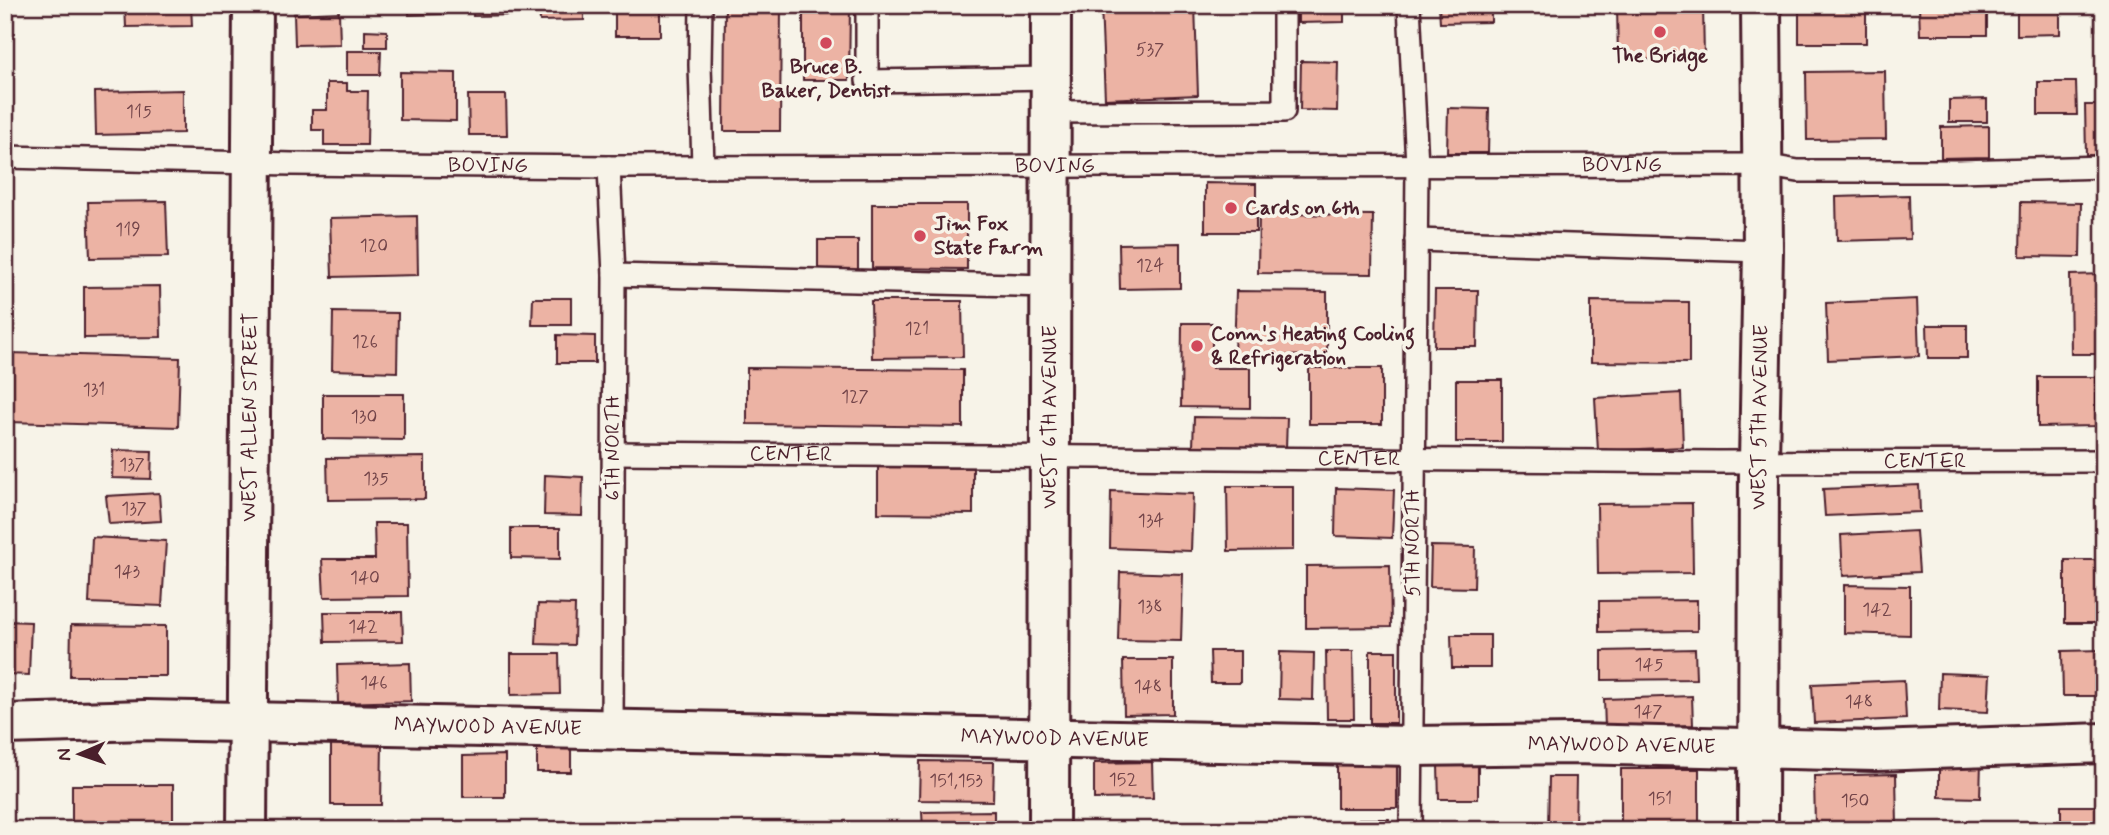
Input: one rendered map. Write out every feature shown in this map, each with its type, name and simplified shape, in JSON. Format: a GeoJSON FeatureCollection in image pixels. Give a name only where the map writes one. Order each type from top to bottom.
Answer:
{"type":"FeatureCollection","features":[{"type":"Feature","properties":{"kind":"street","name":"WEST ALLEN STREET"},"geometry":{"type":"LineString","coordinates":[[247,830],[253,5]]}},
{"type":"Feature","properties":{"kind":"street","name":"WEST 6TH AVENUE"},"geometry":{"type":"LineString","coordinates":[[1049,830],[1051,5]]}},
{"type":"Feature","properties":{"kind":"street","name":"WEST 5TH AVENUE"},"geometry":{"type":"LineString","coordinates":[[1758,830],[1759,461],[1763,251],[1761,5]]}},
{"type":"Feature","properties":{"kind":"street","name":"MAYWOOD AVENUE"},"geometry":{"type":"LineString","coordinates":[[5,724],[146,720],[1412,746],[1573,744],[1875,751],[2104,743]]}},
{"type":"Feature","properties":{"kind":"lane"},"geometry":{"type":"LineString","coordinates":[[701,5],[703,167]]}},
{"type":"Feature","properties":{"kind":"lane"},"geometry":{"type":"LineString","coordinates":[[867,5],[867,81],[1284,111],[1284,5]]}},
{"type":"Feature","properties":{"kind":"lane","name":"5TH NORTH"},"geometry":{"type":"LineString","coordinates":[[1409,5],[1417,165],[1411,830]]}},
{"type":"Feature","properties":{"kind":"lane","name":"BOVING"},"geometry":{"type":"LineString","coordinates":[[5,157],[609,167],[1763,165],[1798,171],[2104,167]]}},
{"type":"Feature","properties":{"kind":"lane","name":"6TH NORTH"},"geometry":{"type":"LineString","coordinates":[[609,167],[614,275],[612,730]]}},
{"type":"Feature","properties":{"kind":"lane"},"geometry":{"type":"LineString","coordinates":[[1416,240],[1763,251]]}},
{"type":"Feature","properties":{"kind":"lane"},"geometry":{"type":"LineString","coordinates":[[614,275],[1051,286]]}},
{"type":"Feature","properties":{"kind":"lane","name":"CENTER"},"geometry":{"type":"LineString","coordinates":[[613,453],[2104,461]]}},
{"type":"Feature","properties":{"kind":"building"},"geometry":{"type":"Polygon","coordinates":[[[125,5],[191,5],[192,26],[126,27],[125,5]]]}},
{"type":"Feature","properties":{"kind":"building"},"geometry":{"type":"Polygon","coordinates":[[[409,5],[446,5],[446,14],[409,15],[409,5]]]}},
{"type":"Feature","properties":{"kind":"building"},"geometry":{"type":"Polygon","coordinates":[[[473,5],[516,5],[516,15],[473,16],[473,5]]]}},
{"type":"Feature","properties":{"kind":"building"},"geometry":{"type":"Polygon","coordinates":[[[539,5],[584,5],[584,20],[540,21],[539,5]]]}},
{"type":"Feature","properties":{"kind":"building"},"geometry":{"type":"Polygon","coordinates":[[[615,5],[660,5],[660,36],[615,36],[615,5]]]}},
{"type":"Feature","properties":{"kind":"building"},"geometry":{"type":"Polygon","coordinates":[[[725,5],[781,5],[780,131],[724,131],[725,5]]]}},
{"type":"Feature","properties":{"kind":"building","name":"Bruce B. Baker, Dentist"},"geometry":{"type":"Polygon","coordinates":[[[803,5],[850,5],[849,80],[803,80],[803,5]]]}},
{"type":"Feature","properties":{"kind":"building"},"geometry":{"type":"Polygon","coordinates":[[[1101,5],[1195,5],[1198,95],[1105,99],[1101,5]]]}},
{"type":"Feature","properties":{"kind":"building"},"geometry":{"type":"Polygon","coordinates":[[[1213,5],[1253,5],[1253,9],[1214,10],[1213,5]]]}},
{"type":"Feature","properties":{"kind":"building"},"geometry":{"type":"Polygon","coordinates":[[[1298,5],[1344,5],[1344,22],[1298,23],[1298,5]]]}},
{"type":"Feature","properties":{"kind":"building"},"geometry":{"type":"Polygon","coordinates":[[[1439,5],[1491,5],[1491,22],[1440,23],[1439,5]]]}},
{"type":"Feature","properties":{"kind":"building","name":"The Bridge"},"geometry":{"type":"Polygon","coordinates":[[[1617,5],[1703,5],[1704,59],[1618,60],[1617,5]]]}},
{"type":"Feature","properties":{"kind":"building"},"geometry":{"type":"Polygon","coordinates":[[[1799,5],[1866,5],[1866,43],[1799,43],[1799,5]]]}},
{"type":"Feature","properties":{"kind":"building"},"geometry":{"type":"Polygon","coordinates":[[[1919,5],[1987,5],[1987,35],[1920,35],[1919,5]]]}},
{"type":"Feature","properties":{"kind":"building"},"geometry":{"type":"Polygon","coordinates":[[[2017,5],[2060,5],[2060,34],[2017,35],[2017,5]]]}},
{"type":"Feature","properties":{"kind":"building"},"geometry":{"type":"Polygon","coordinates":[[[2098,5],[2104,5],[2104,30],[2098,30],[2098,5]]]}},
{"type":"Feature","properties":{"kind":"building"},"geometry":{"type":"Polygon","coordinates":[[[339,12],[340,44],[295,45],[294,14],[339,12]]]}},
{"type":"Feature","properties":{"kind":"building"},"geometry":{"type":"Polygon","coordinates":[[[365,30],[387,31],[387,47],[365,47],[365,30]]]}},
{"type":"Feature","properties":{"kind":"building"},"geometry":{"type":"Polygon","coordinates":[[[347,51],[381,51],[380,75],[347,75],[347,51]]]}},
{"type":"Feature","properties":{"kind":"building"},"geometry":{"type":"Polygon","coordinates":[[[1301,61],[1338,62],[1337,111],[1300,110],[1301,61]]]}},
{"type":"Feature","properties":{"kind":"building"},"geometry":{"type":"Polygon","coordinates":[[[1885,71],[1886,139],[1807,140],[1806,72],[1885,71]]]}},
{"type":"Feature","properties":{"kind":"building"},"geometry":{"type":"Polygon","coordinates":[[[400,72],[456,73],[456,121],[400,120],[400,72]]]}},
{"type":"Feature","properties":{"kind":"building"},"geometry":{"type":"Polygon","coordinates":[[[2038,82],[2076,82],[2077,115],[2038,115],[2038,82]]]}},
{"type":"Feature","properties":{"kind":"building"},"geometry":{"type":"Polygon","coordinates":[[[327,83],[347,83],[347,91],[368,91],[367,145],[324,145],[324,130],[312,130],[312,110],[327,110],[327,83]]]}},
{"type":"Feature","properties":{"kind":"building"},"geometry":{"type":"Polygon","coordinates":[[[183,90],[183,133],[96,135],[95,92],[183,90]]]}},
{"type":"Feature","properties":{"kind":"building"},"geometry":{"type":"Polygon","coordinates":[[[468,95],[506,95],[507,135],[469,135],[468,95]]]}},
{"type":"Feature","properties":{"kind":"building"},"geometry":{"type":"Polygon","coordinates":[[[1987,99],[1987,122],[1949,122],[1949,100],[1987,99]]]}},
{"type":"Feature","properties":{"kind":"building"},"geometry":{"type":"Polygon","coordinates":[[[2085,105],[2104,105],[2104,155],[2086,155],[2085,105]]]}},
{"type":"Feature","properties":{"kind":"building"},"geometry":{"type":"Polygon","coordinates":[[[1448,108],[1489,109],[1488,153],[1447,153],[1448,108]]]}},
{"type":"Feature","properties":{"kind":"building"},"geometry":{"type":"Polygon","coordinates":[[[1989,126],[1989,157],[1941,158],[1941,127],[1989,126]]]}},
{"type":"Feature","properties":{"kind":"building","name":"Cards on 6th"},"geometry":{"type":"Polygon","coordinates":[[[1205,183],[1256,184],[1256,232],[1205,232],[1205,183]]]}},
{"type":"Feature","properties":{"kind":"building"},"geometry":{"type":"Polygon","coordinates":[[[1909,195],[1910,239],[1837,241],[1836,197],[1909,195]]]}},
{"type":"Feature","properties":{"kind":"building"},"geometry":{"type":"Polygon","coordinates":[[[166,201],[168,257],[90,258],[88,202],[166,201]]]}},
{"type":"Feature","properties":{"kind":"building"},"geometry":{"type":"Polygon","coordinates":[[[2021,202],[2081,203],[2080,257],[2020,256],[2021,202]]]}},
{"type":"Feature","properties":{"kind":"building","name":"Jim Fox State Farm"},"geometry":{"type":"Polygon","coordinates":[[[872,204],[967,204],[967,269],[872,268],[872,204]]]}},
{"type":"Feature","properties":{"kind":"building"},"geometry":{"type":"Polygon","coordinates":[[[1259,214],[1373,215],[1372,274],[1258,273],[1259,214]]]}},
{"type":"Feature","properties":{"kind":"building"},"geometry":{"type":"Polygon","coordinates":[[[417,216],[418,275],[332,277],[330,218],[417,216]]]}},
{"type":"Feature","properties":{"kind":"building"},"geometry":{"type":"Polygon","coordinates":[[[818,240],[858,240],[858,271],[818,271],[818,240]]]}},
{"type":"Feature","properties":{"kind":"building"},"geometry":{"type":"Polygon","coordinates":[[[1180,243],[1180,288],[1120,289],[1119,244],[1180,243]]]}},
{"type":"Feature","properties":{"kind":"building"},"geometry":{"type":"Polygon","coordinates":[[[2104,274],[2104,354],[2071,354],[2070,275],[2104,274]]]}},
{"type":"Feature","properties":{"kind":"building"},"geometry":{"type":"Polygon","coordinates":[[[160,286],[161,337],[84,338],[84,287],[160,286]]]}},
{"type":"Feature","properties":{"kind":"building"},"geometry":{"type":"Polygon","coordinates":[[[1435,290],[1478,290],[1477,347],[1434,347],[1435,290]]]}},
{"type":"Feature","properties":{"kind":"building"},"geometry":{"type":"Polygon","coordinates":[[[1236,291],[1327,292],[1327,356],[1234,355],[1236,291]]]}},
{"type":"Feature","properties":{"kind":"building"},"geometry":{"type":"Polygon","coordinates":[[[533,298],[571,298],[571,325],[532,325],[533,298]]]}},
{"type":"Feature","properties":{"kind":"building"},"geometry":{"type":"Polygon","coordinates":[[[1917,299],[1919,356],[1828,360],[1826,303],[1917,299]]]}},
{"type":"Feature","properties":{"kind":"building"},"geometry":{"type":"Polygon","coordinates":[[[871,301],[962,301],[963,357],[872,358],[871,301]]]}},
{"type":"Feature","properties":{"kind":"building"},"geometry":{"type":"Polygon","coordinates":[[[1591,301],[1689,302],[1689,363],[1591,362],[1591,301]]]}},
{"type":"Feature","properties":{"kind":"building"},"geometry":{"type":"Polygon","coordinates":[[[333,312],[398,313],[397,372],[332,370],[333,312]]]}},
{"type":"Feature","properties":{"kind":"building","name":"Conn's Heating Cooling & Refrigeration"},"geometry":{"type":"Polygon","coordinates":[[[1182,323],[1212,323],[1212,368],[1250,368],[1250,408],[1181,407],[1182,323]]]}},
{"type":"Feature","properties":{"kind":"building"},"geometry":{"type":"Polygon","coordinates":[[[1927,325],[1967,325],[1967,358],[1928,358],[1927,325]]]}},
{"type":"Feature","properties":{"kind":"building"},"geometry":{"type":"Polygon","coordinates":[[[557,335],[595,336],[595,363],[557,363],[557,335]]]}},
{"type":"Feature","properties":{"kind":"building"},"geometry":{"type":"Polygon","coordinates":[[[10,353],[180,358],[178,427],[9,422],[10,353]]]}},
{"type":"Feature","properties":{"kind":"building"},"geometry":{"type":"Polygon","coordinates":[[[747,368],[963,370],[963,427],[747,424],[747,368]]]}},
{"type":"Feature","properties":{"kind":"building"},"geometry":{"type":"Polygon","coordinates":[[[1309,368],[1382,368],[1382,424],[1309,424],[1309,368]]]}},
{"type":"Feature","properties":{"kind":"building"},"geometry":{"type":"Polygon","coordinates":[[[2038,377],[2096,377],[2096,426],[2038,427],[2038,377]]]}},
{"type":"Feature","properties":{"kind":"building"},"geometry":{"type":"Polygon","coordinates":[[[1456,380],[1502,380],[1502,442],[1456,442],[1456,380]]]}},
{"type":"Feature","properties":{"kind":"building"},"geometry":{"type":"Polygon","coordinates":[[[1681,393],[1683,447],[1598,451],[1595,398],[1681,393]]]}},
{"type":"Feature","properties":{"kind":"building"},"geometry":{"type":"Polygon","coordinates":[[[323,394],[404,394],[404,440],[323,439],[323,394]]]}},
{"type":"Feature","properties":{"kind":"building"},"geometry":{"type":"Polygon","coordinates":[[[1194,417],[1287,418],[1286,448],[1193,447],[1194,417]]]}},
{"type":"Feature","properties":{"kind":"building"},"geometry":{"type":"Polygon","coordinates":[[[113,450],[152,451],[151,479],[112,478],[113,450]]]}},
{"type":"Feature","properties":{"kind":"building"},"geometry":{"type":"Polygon","coordinates":[[[425,457],[425,499],[328,500],[327,458],[425,457]]]}},
{"type":"Feature","properties":{"kind":"building"},"geometry":{"type":"Polygon","coordinates":[[[878,467],[973,468],[973,514],[878,513],[878,467]]]}},
{"type":"Feature","properties":{"kind":"building"},"geometry":{"type":"Polygon","coordinates":[[[545,475],[583,477],[582,516],[544,515],[545,475]]]}},
{"type":"Feature","properties":{"kind":"building"},"geometry":{"type":"Polygon","coordinates":[[[1919,485],[1920,512],[1825,516],[1823,489],[1919,485]]]}},
{"type":"Feature","properties":{"kind":"building"},"geometry":{"type":"Polygon","coordinates":[[[1227,486],[1293,486],[1293,550],[1228,551],[1227,486]]]}},
{"type":"Feature","properties":{"kind":"building"},"geometry":{"type":"Polygon","coordinates":[[[1336,488],[1394,490],[1392,538],[1335,536],[1336,488]]]}},
{"type":"Feature","properties":{"kind":"building"},"geometry":{"type":"Polygon","coordinates":[[[1111,491],[1193,494],[1191,551],[1110,548],[1111,491]]]}},
{"type":"Feature","properties":{"kind":"building"},"geometry":{"type":"Polygon","coordinates":[[[159,493],[161,521],[109,524],[106,496],[159,493]]]}},
{"type":"Feature","properties":{"kind":"building"},"geometry":{"type":"Polygon","coordinates":[[[1692,503],[1693,573],[1598,574],[1597,504],[1692,503]]]}},
{"type":"Feature","properties":{"kind":"building"},"geometry":{"type":"Polygon","coordinates":[[[374,523],[407,523],[408,596],[324,597],[322,559],[375,559],[374,523]]]}},
{"type":"Feature","properties":{"kind":"building"},"geometry":{"type":"Polygon","coordinates":[[[511,528],[560,528],[560,559],[511,558],[511,528]]]}},
{"type":"Feature","properties":{"kind":"building"},"geometry":{"type":"Polygon","coordinates":[[[1916,531],[1919,572],[1843,576],[1841,535],[1916,531]]]}},
{"type":"Feature","properties":{"kind":"building"},"geometry":{"type":"Polygon","coordinates":[[[92,537],[166,541],[162,606],[89,603],[92,537]]]}},
{"type":"Feature","properties":{"kind":"building"},"geometry":{"type":"Polygon","coordinates":[[[1431,546],[1475,547],[1474,588],[1430,587],[1431,546]]]}},
{"type":"Feature","properties":{"kind":"building"},"geometry":{"type":"Polygon","coordinates":[[[2065,560],[2100,560],[2100,623],[2065,623],[2065,560]]]}},
{"type":"Feature","properties":{"kind":"building"},"geometry":{"type":"Polygon","coordinates":[[[1390,565],[1391,627],[1306,628],[1306,566],[1390,565]]]}},
{"type":"Feature","properties":{"kind":"building"},"geometry":{"type":"Polygon","coordinates":[[[1120,572],[1183,574],[1181,641],[1118,640],[1120,572]]]}},
{"type":"Feature","properties":{"kind":"building"},"geometry":{"type":"Polygon","coordinates":[[[1844,585],[1910,586],[1910,635],[1844,633],[1844,585]]]}},
{"type":"Feature","properties":{"kind":"building"},"geometry":{"type":"Polygon","coordinates":[[[1697,600],[1697,631],[1599,632],[1599,601],[1697,600]]]}},
{"type":"Feature","properties":{"kind":"building"},"geometry":{"type":"Polygon","coordinates":[[[538,604],[575,605],[574,645],[536,644],[538,604]]]}},
{"type":"Feature","properties":{"kind":"building"},"geometry":{"type":"Polygon","coordinates":[[[324,612],[402,612],[403,641],[325,642],[324,612]]]}},
{"type":"Feature","properties":{"kind":"building"},"geometry":{"type":"Polygon","coordinates":[[[5,621],[31,622],[29,675],[5,674],[5,621]]]}},
{"type":"Feature","properties":{"kind":"building"},"geometry":{"type":"Polygon","coordinates":[[[71,625],[166,626],[166,676],[70,676],[71,625]]]}},
{"type":"Feature","properties":{"kind":"building"},"geometry":{"type":"Polygon","coordinates":[[[1451,635],[1490,635],[1490,668],[1452,668],[1451,635]]]}},
{"type":"Feature","properties":{"kind":"building"},"geometry":{"type":"Polygon","coordinates":[[[1695,649],[1696,679],[1602,680],[1602,651],[1695,649]]]}},
{"type":"Feature","properties":{"kind":"building"},"geometry":{"type":"Polygon","coordinates":[[[2102,650],[2103,696],[2063,696],[2062,651],[2102,650]]]}},
{"type":"Feature","properties":{"kind":"building"},"geometry":{"type":"Polygon","coordinates":[[[1210,651],[1240,651],[1240,683],[1211,683],[1210,651]]]}},
{"type":"Feature","properties":{"kind":"building"},"geometry":{"type":"Polygon","coordinates":[[[1326,651],[1353,651],[1354,719],[1327,719],[1326,651]]]}},
{"type":"Feature","properties":{"kind":"building"},"geometry":{"type":"Polygon","coordinates":[[[1370,651],[1396,651],[1396,723],[1370,723],[1370,651]]]}},
{"type":"Feature","properties":{"kind":"building"},"geometry":{"type":"Polygon","coordinates":[[[1280,652],[1314,653],[1313,700],[1279,699],[1280,652]]]}},
{"type":"Feature","properties":{"kind":"building"},"geometry":{"type":"Polygon","coordinates":[[[511,654],[559,654],[560,694],[511,695],[511,654]]]}},
{"type":"Feature","properties":{"kind":"building"},"geometry":{"type":"Polygon","coordinates":[[[1123,660],[1173,660],[1173,714],[1124,715],[1123,660]]]}},
{"type":"Feature","properties":{"kind":"building"},"geometry":{"type":"Polygon","coordinates":[[[410,663],[411,701],[338,703],[337,665],[410,663]]]}},
{"type":"Feature","properties":{"kind":"building"},"geometry":{"type":"Polygon","coordinates":[[[1940,673],[1990,675],[1988,712],[1939,710],[1940,673]]]}},
{"type":"Feature","properties":{"kind":"building"},"geometry":{"type":"Polygon","coordinates":[[[1904,680],[1906,719],[1814,723],[1812,684],[1904,680]]]}},
{"type":"Feature","properties":{"kind":"building"},"geometry":{"type":"Polygon","coordinates":[[[1692,696],[1693,725],[1605,728],[1604,699],[1692,696]]]}},
{"type":"Feature","properties":{"kind":"building"},"geometry":{"type":"Polygon","coordinates":[[[331,741],[382,742],[381,805],[331,805],[331,741]]]}},
{"type":"Feature","properties":{"kind":"building"},"geometry":{"type":"Polygon","coordinates":[[[537,748],[571,749],[571,772],[537,772],[537,748]]]}},
{"type":"Feature","properties":{"kind":"building"},"geometry":{"type":"Polygon","coordinates":[[[505,755],[505,797],[463,797],[463,756],[505,755]]]}},
{"type":"Feature","properties":{"kind":"building"},"geometry":{"type":"Polygon","coordinates":[[[1939,760],[1981,761],[1980,798],[1939,797],[1939,760]]]}},
{"type":"Feature","properties":{"kind":"building"},"geometry":{"type":"Polygon","coordinates":[[[920,761],[994,762],[993,801],[919,800],[920,761]]]}},
{"type":"Feature","properties":{"kind":"building"},"geometry":{"type":"Polygon","coordinates":[[[1152,762],[1153,798],[1094,799],[1094,763],[1152,762]]]}},
{"type":"Feature","properties":{"kind":"building"},"geometry":{"type":"Polygon","coordinates":[[[1337,764],[1397,765],[1397,808],[1337,808],[1337,764]]]}},
{"type":"Feature","properties":{"kind":"building"},"geometry":{"type":"Polygon","coordinates":[[[1438,766],[1478,766],[1478,799],[1439,799],[1438,766]]]}},
{"type":"Feature","properties":{"kind":"building"},"geometry":{"type":"Polygon","coordinates":[[[1621,769],[1699,769],[1699,830],[1621,830],[1621,769]]]}},
{"type":"Feature","properties":{"kind":"building"},"geometry":{"type":"Polygon","coordinates":[[[1896,774],[1897,826],[1815,827],[1814,776],[1896,774]]]}},
{"type":"Feature","properties":{"kind":"building"},"geometry":{"type":"Polygon","coordinates":[[[1549,777],[1576,777],[1575,830],[1548,830],[1549,777]]]}},
{"type":"Feature","properties":{"kind":"building"},"geometry":{"type":"Polygon","coordinates":[[[72,785],[173,785],[173,830],[72,830],[72,785]]]}},
{"type":"Feature","properties":{"kind":"building"},"geometry":{"type":"Polygon","coordinates":[[[2061,806],[2103,806],[2103,830],[2061,830],[2061,806]]]}},
{"type":"Feature","properties":{"kind":"building"},"geometry":{"type":"Polygon","coordinates":[[[994,811],[994,830],[923,830],[922,812],[994,811]]]}},
{"type":"Feature","properties":{"kind":"building"},"geometry":{"type":"Polygon","coordinates":[[[1359,819],[1389,819],[1388,830],[1359,830],[1359,819]]]}},
{"type":"Feature","properties":{"kind":"place","name":"The Bridge"},"geometry":{"type":"Point","coordinates":[1660,32]}},
{"type":"Feature","properties":{"kind":"place","name":"Bruce B. Baker, Dentist"},"geometry":{"type":"Point","coordinates":[826,43]}},
{"type":"Feature","properties":{"kind":"place","name":"Cards on 6th"},"geometry":{"type":"Point","coordinates":[1231,208]}},
{"type":"Feature","properties":{"kind":"place","name":"Jim Fox State Farm"},"geometry":{"type":"Point","coordinates":[920,236]}},
{"type":"Feature","properties":{"kind":"place","name":"Conn's Heating Cooling & Refrigeration"},"geometry":{"type":"Point","coordinates":[1197,346]}}]}
